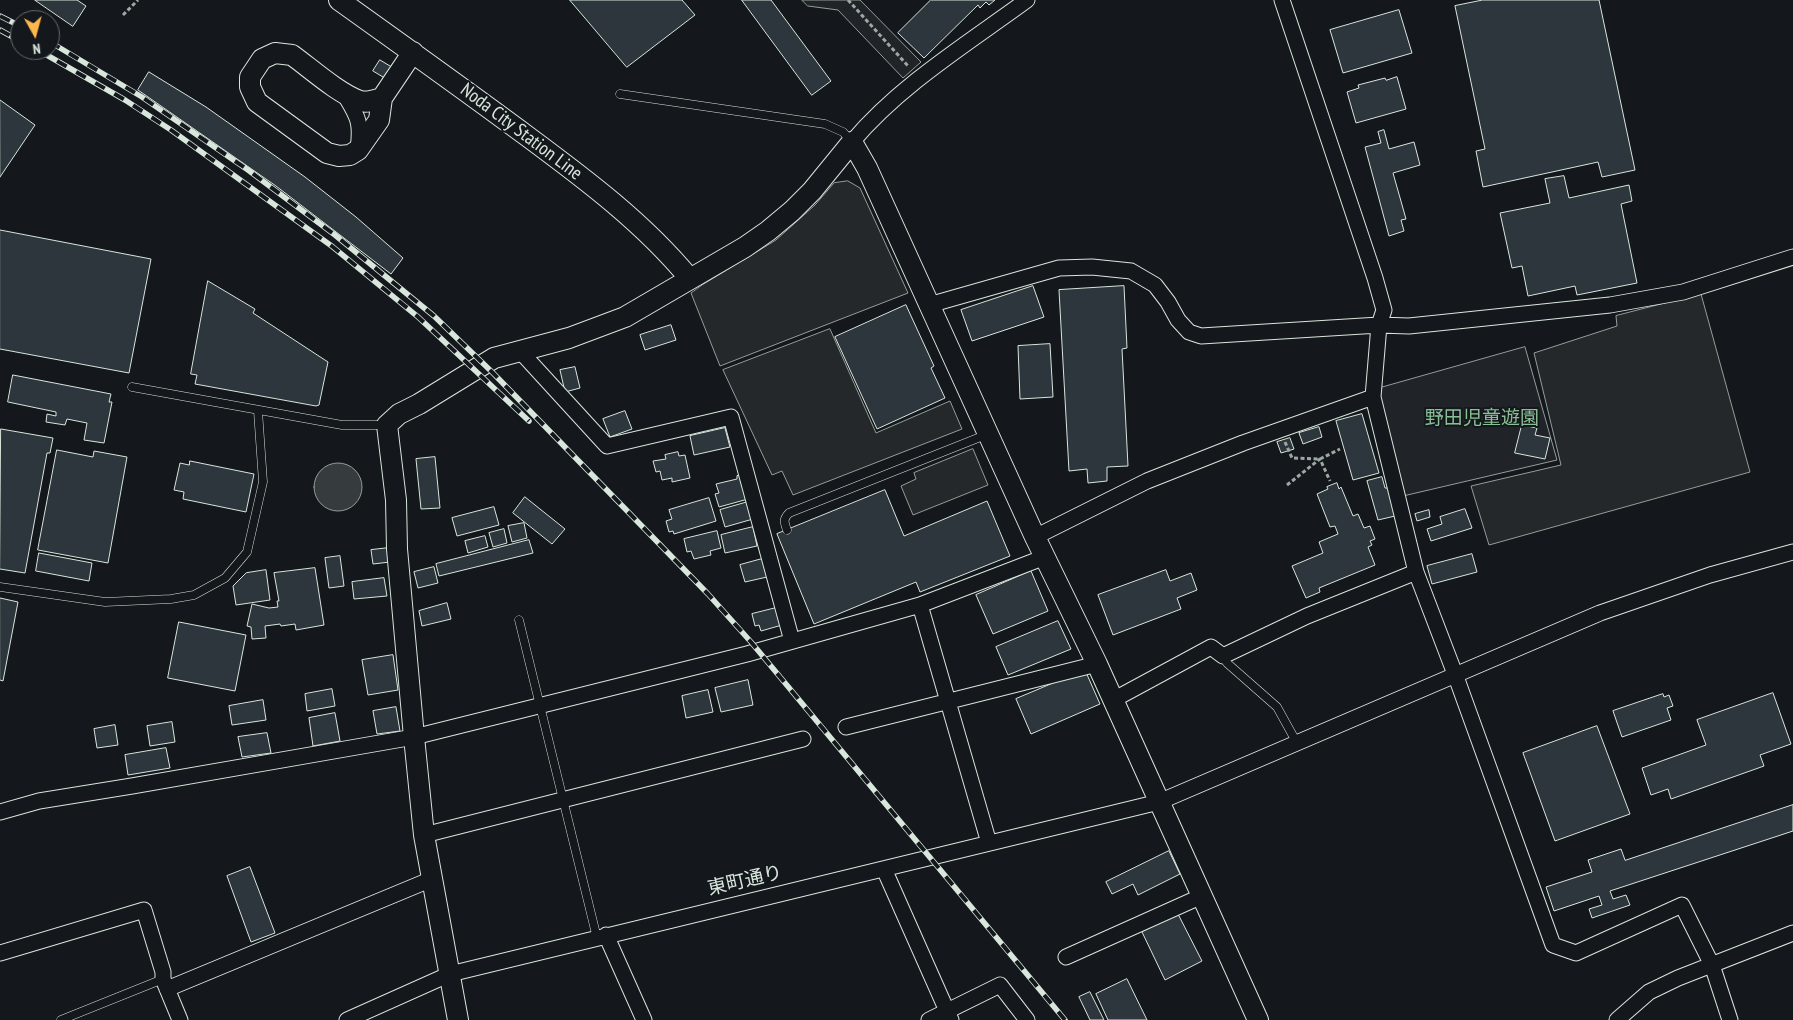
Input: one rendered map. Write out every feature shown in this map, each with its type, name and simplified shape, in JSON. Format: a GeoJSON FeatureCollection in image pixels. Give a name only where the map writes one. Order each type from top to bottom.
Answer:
{"type":"FeatureCollection","features":[{"type":"Feature","properties":{"kind":"street","name":"Noda City Station Line"},"geometry":{"type":"LineString","coordinates":[[339,0],[413,52],[606,196],[660,245],[690,279]]}},
{"type":"Feature","properties":{"kind":"street"},"geometry":{"type":"LineString","coordinates":[[458,1020],[424,835],[397,549],[396,500],[387,425],[399,414],[419,404],[494,358],[569,338],[625,317],[768,231],[792,212],[812,191],[868,123],[902,92],[1026,0]]}},
{"type":"Feature","properties":{"kind":"street"},"geometry":{"type":"LineString","coordinates":[[1282,0],[1384,310],[1379,325],[1373,397],[1416,572],[1553,945],[1576,953],[1682,905],[1712,965],[1730,1020]]}},
{"type":"Feature","properties":{"kind":"street"},"geometry":{"type":"LineString","coordinates":[[382,98],[369,102],[360,101],[343,92],[292,55],[284,53],[275,53],[262,59],[250,77],[250,87],[257,102],[327,153],[339,156],[350,155],[358,150],[379,120],[382,98],[413,52]]}},
{"type":"Feature","properties":{"kind":"street"},"geometry":{"type":"LineString","coordinates":[[343,92],[360,123],[358,150]]}},
{"type":"Feature","properties":{"kind":"street"},"geometry":{"type":"LineString","coordinates":[[852,142],[867,168],[1035,537],[1097,664],[1258,1020]]}},
{"type":"Feature","properties":{"kind":"street"},"geometry":{"type":"LineString","coordinates":[[929,305],[1058,268],[1092,267],[1132,271],[1155,285],[1188,332],[1201,336],[1379,325],[1408,326],[1610,305],[1683,292],[1793,257]]}},
{"type":"Feature","properties":{"kind":"street"},"geometry":{"type":"LineString","coordinates":[[520,351],[607,446],[731,417],[792,641]]}},
{"type":"Feature","properties":{"kind":"street"},"geometry":{"type":"LineString","coordinates":[[1035,537],[1147,481],[1373,397]]}},
{"type":"Feature","properties":{"kind":"street","name":"東町通り"},"geometry":{"type":"LineString","coordinates":[[348,1020],[450,974],[1159,802],[1600,613],[1710,575],[1793,552]]}},
{"type":"Feature","properties":{"kind":"street"},"geometry":{"type":"LineString","coordinates":[[0,812],[39,801],[414,737],[747,654],[920,605],[1045,557]]}},
{"type":"Feature","properties":{"kind":"street"},"geometry":{"type":"LineString","coordinates":[[1113,700],[1211,648],[1223,656],[1307,616],[1416,572]]}},
{"type":"Feature","properties":{"kind":"street"},"geometry":{"type":"LineString","coordinates":[[920,605],[989,844]]}},
{"type":"Feature","properties":{"kind":"street"},"geometry":{"type":"LineString","coordinates":[[846,727],[1097,664]]}},
{"type":"Feature","properties":{"kind":"street"},"geometry":{"type":"LineString","coordinates":[[424,835],[803,739]]}},
{"type":"Feature","properties":{"kind":"street"},"geometry":{"type":"LineString","coordinates":[[884,869],[949,1016]]}},
{"type":"Feature","properties":{"kind":"street"},"geometry":{"type":"LineString","coordinates":[[165,984],[432,878]]}},
{"type":"Feature","properties":{"kind":"street"},"geometry":{"type":"LineString","coordinates":[[1066,958],[1202,896]]}},
{"type":"Feature","properties":{"kind":"street"},"geometry":{"type":"LineString","coordinates":[[0,953],[144,910],[165,984],[180,1020]]}},
{"type":"Feature","properties":{"kind":"street"},"geometry":{"type":"LineString","coordinates":[[1617,1020],[1650,992],[1678,978],[1793,933]]}},
{"type":"Feature","properties":{"kind":"street"},"geometry":{"type":"LineString","coordinates":[[601,937],[644,1020]]}},
{"type":"Feature","properties":{"kind":"street"},"geometry":{"type":"LineString","coordinates":[[929,1020],[949,1016],[1000,985],[1027,1020]]}},
{"type":"Feature","properties":{"kind":"lane"},"geometry":{"type":"LineString","coordinates":[[620,94],[825,124],[842,132],[852,142]]}},
{"type":"Feature","properties":{"kind":"lane"},"geometry":{"type":"LineString","coordinates":[[132,387],[342,425],[387,425]]}},
{"type":"Feature","properties":{"kind":"lane"},"geometry":{"type":"LineString","coordinates":[[0,587],[105,602],[194,596],[225,578],[247,552],[263,482],[258,411]]}},
{"type":"Feature","properties":{"kind":"lane"},"geometry":{"type":"LineString","coordinates":[[787,530],[784,522],[785,517],[789,513],[988,434]]}},
{"type":"Feature","properties":{"kind":"lane"},"geometry":{"type":"LineString","coordinates":[[519,620],[563,801],[601,937]]}},
{"type":"Feature","properties":{"kind":"lane"},"geometry":{"type":"LineString","coordinates":[[1223,656],[1227,663],[1277,707],[1297,743]]}},
{"type":"Feature","properties":{"kind":"lane"},"geometry":{"type":"LineString","coordinates":[[61,1020],[165,984]]}},
{"type":"Feature","properties":{"kind":"path"},"geometry":{"type":"LineString","coordinates":[[123,15],[138,0]]}},
{"type":"Feature","properties":{"kind":"path"},"geometry":{"type":"LineString","coordinates":[[848,0],[920,79]]}},
{"type":"Feature","properties":{"kind":"path"},"geometry":{"type":"LineString","coordinates":[[1280,430],[1292,458],[1320,459]]}},
{"type":"Feature","properties":{"kind":"path"},"geometry":{"type":"LineString","coordinates":[[1287,485],[1320,459],[1340,449]]}},
{"type":"Feature","properties":{"kind":"path"},"geometry":{"type":"LineString","coordinates":[[1320,459],[1330,481]]}},
{"type":"Feature","properties":{"kind":"green space"},"geometry":{"type":"Polygon","coordinates":[[[802,0],[860,0],[921,62],[903,78],[838,10],[808,6],[802,0]]]}},
{"type":"Feature","properties":{"kind":"green space","name":"野田児童遊園"},"geometry":{"type":"Polygon","coordinates":[[[1525,347],[1557,460],[1403,496],[1379,398],[1380,388],[1525,347]]]}},
{"type":"Feature","properties":{"kind":"shaded area"},"geometry":{"type":"Polygon","coordinates":[[[848,181],[860,188],[908,293],[720,366],[691,293],[776,240],[815,205],[834,183],[848,181]]]}},
{"type":"Feature","properties":{"kind":"shaded area"},"geometry":{"type":"Polygon","coordinates":[[[1701,294],[1750,472],[1489,545],[1471,486],[1561,465],[1534,353],[1617,326],[1616,316],[1701,294]]]}},
{"type":"Feature","properties":{"kind":"shaded area"},"geometry":{"type":"Polygon","coordinates":[[[830,329],[876,433],[950,401],[962,429],[793,495],[782,471],[772,475],[723,370],[830,329]]]}},
{"type":"Feature","properties":{"kind":"shaded area"},"geometry":{"type":"Polygon","coordinates":[[[973,449],[988,485],[913,515],[901,486],[916,479],[914,473],[973,449]]]}},
{"type":"Feature","properties":{"kind":"shaded area"},"geometry":{"type":"Polygon","coordinates":[[[333,463],[343,463],[352,467],[358,473],[361,478],[361,496],[352,507],[343,511],[333,511],[324,507],[318,501],[314,492],[314,482],[318,473],[324,467],[333,463]]]}},
{"type":"Feature","properties":{"kind":"building"},"geometry":{"type":"Polygon","coordinates":[[[35,0],[77,0],[86,6],[73,26],[60,17],[60,10],[50,10],[35,0]]]}},
{"type":"Feature","properties":{"kind":"building"},"geometry":{"type":"Polygon","coordinates":[[[570,0],[682,0],[695,15],[627,67],[570,0]]]}},
{"type":"Feature","properties":{"kind":"building"},"geometry":{"type":"Polygon","coordinates":[[[742,0],[771,0],[831,81],[812,95],[742,0]]]}},
{"type":"Feature","properties":{"kind":"building"},"geometry":{"type":"Polygon","coordinates":[[[931,0],[995,0],[989,5],[986,2],[980,8],[978,5],[924,58],[898,33],[931,0]]]}},
{"type":"Feature","properties":{"kind":"building"},"geometry":{"type":"Polygon","coordinates":[[[1483,0],[1599,0],[1635,170],[1602,177],[1598,162],[1483,187],[1476,151],[1485,149],[1455,6],[1483,0]]]}},
{"type":"Feature","properties":{"kind":"building"},"geometry":{"type":"Polygon","coordinates":[[[1399,10],[1412,53],[1343,73],[1330,30],[1399,10]]]}},
{"type":"Feature","properties":{"kind":"building"},"geometry":{"type":"Polygon","coordinates":[[[380,60],[395,69],[388,80],[373,71],[380,60]]]}},
{"type":"Feature","properties":{"kind":"building"},"geometry":{"type":"Polygon","coordinates":[[[149,72],[206,107],[305,177],[356,217],[403,258],[391,274],[276,186],[138,90],[149,72]]]}},
{"type":"Feature","properties":{"kind":"building"},"geometry":{"type":"Polygon","coordinates":[[[1397,77],[1406,109],[1356,123],[1347,92],[1359,88],[1358,85],[1397,77]]]}},
{"type":"Feature","properties":{"kind":"building"},"geometry":{"type":"Polygon","coordinates":[[[0,100],[35,125],[0,177],[0,100]]]}},
{"type":"Feature","properties":{"kind":"building"},"geometry":{"type":"Polygon","coordinates":[[[1384,130],[1389,149],[1414,142],[1420,165],[1393,173],[1406,219],[1401,220],[1404,231],[1389,236],[1365,147],[1381,143],[1378,132],[1384,130]]]}},
{"type":"Feature","properties":{"kind":"building"},"geometry":{"type":"Polygon","coordinates":[[[1564,176],[1569,198],[1629,185],[1632,201],[1621,204],[1637,283],[1577,295],[1575,286],[1528,296],[1522,266],[1512,268],[1500,213],[1550,203],[1545,179],[1564,176]]]}},
{"type":"Feature","properties":{"kind":"building"},"geometry":{"type":"Polygon","coordinates":[[[0,230],[151,259],[129,373],[0,349],[0,230]]]}},
{"type":"Feature","properties":{"kind":"building"},"geometry":{"type":"Polygon","coordinates":[[[208,281],[255,309],[253,313],[328,362],[319,405],[195,384],[197,375],[191,374],[208,281]]]}},
{"type":"Feature","properties":{"kind":"building"},"geometry":{"type":"Polygon","coordinates":[[[1033,286],[1044,317],[972,341],[961,310],[1033,286]]]}},
{"type":"Feature","properties":{"kind":"building"},"geometry":{"type":"Polygon","coordinates":[[[1124,286],[1127,348],[1122,349],[1128,466],[1107,467],[1107,481],[1088,483],[1087,469],[1069,471],[1059,290],[1124,286]]]}},
{"type":"Feature","properties":{"kind":"building"},"geometry":{"type":"Polygon","coordinates":[[[906,305],[934,366],[931,368],[945,398],[877,429],[835,337],[906,305]]]}},
{"type":"Feature","properties":{"kind":"building"},"geometry":{"type":"Polygon","coordinates":[[[671,325],[676,340],[645,350],[640,335],[671,325]]]}},
{"type":"Feature","properties":{"kind":"building"},"geometry":{"type":"Polygon","coordinates":[[[1050,344],[1053,397],[1020,399],[1018,346],[1050,344]]]}},
{"type":"Feature","properties":{"kind":"building"},"geometry":{"type":"Polygon","coordinates":[[[575,367],[580,388],[565,392],[560,370],[575,367]]]}},
{"type":"Feature","properties":{"kind":"building"},"geometry":{"type":"Polygon","coordinates":[[[13,375],[111,394],[109,402],[112,402],[104,443],[84,440],[87,423],[67,419],[65,425],[46,422],[47,414],[56,416],[56,412],[8,402],[13,375]]]}},
{"type":"Feature","properties":{"kind":"building"},"geometry":{"type":"Polygon","coordinates":[[[625,411],[632,429],[610,437],[603,419],[625,411]]]}},
{"type":"Feature","properties":{"kind":"building"},"geometry":{"type":"Polygon","coordinates":[[[1362,414],[1379,473],[1353,480],[1336,421],[1362,414]]]}},
{"type":"Feature","properties":{"kind":"building"},"geometry":{"type":"Polygon","coordinates":[[[1522,425],[1537,428],[1535,435],[1550,438],[1545,459],[1515,453],[1522,425]]]}},
{"type":"Feature","properties":{"kind":"building"},"geometry":{"type":"Polygon","coordinates":[[[1319,427],[1322,437],[1303,444],[1299,433],[1319,427]]]}},
{"type":"Feature","properties":{"kind":"building"},"geometry":{"type":"Polygon","coordinates":[[[725,428],[730,447],[694,455],[690,436],[725,428]]]}},
{"type":"Feature","properties":{"kind":"building"},"geometry":{"type":"Polygon","coordinates":[[[1,429],[53,438],[50,453],[47,453],[25,573],[0,569],[1,429]]]}},
{"type":"Feature","properties":{"kind":"building"},"geometry":{"type":"Polygon","coordinates":[[[1290,438],[1294,449],[1281,453],[1277,442],[1290,438]]]}},
{"type":"Feature","properties":{"kind":"building"},"geometry":{"type":"Polygon","coordinates":[[[57,450],[93,457],[94,451],[127,457],[108,563],[38,550],[57,450]]]}},
{"type":"Feature","properties":{"kind":"building"},"geometry":{"type":"Polygon","coordinates":[[[678,452],[679,456],[685,455],[690,478],[672,482],[672,478],[662,480],[660,471],[656,472],[653,461],[666,459],[665,455],[678,452]]]}},
{"type":"Feature","properties":{"kind":"building"},"geometry":{"type":"Polygon","coordinates":[[[435,457],[440,508],[421,509],[416,459],[435,457]]]}},
{"type":"Feature","properties":{"kind":"building"},"geometry":{"type":"Polygon","coordinates":[[[190,461],[254,474],[246,512],[183,499],[184,492],[174,490],[180,463],[189,465],[190,461]]]}},
{"type":"Feature","properties":{"kind":"building"},"geometry":{"type":"Polygon","coordinates":[[[742,475],[748,499],[719,507],[715,494],[719,493],[716,484],[737,479],[737,476],[742,475]]]}},
{"type":"Feature","properties":{"kind":"building"},"geometry":{"type":"Polygon","coordinates":[[[1382,477],[1385,488],[1388,488],[1395,516],[1378,520],[1367,481],[1382,477]]]}},
{"type":"Feature","properties":{"kind":"building"},"geometry":{"type":"Polygon","coordinates":[[[1337,483],[1339,489],[1341,487],[1353,516],[1358,514],[1364,528],[1370,526],[1375,539],[1370,541],[1372,545],[1368,547],[1375,565],[1319,588],[1320,592],[1306,598],[1292,566],[1323,553],[1319,542],[1338,534],[1335,526],[1330,527],[1317,494],[1337,483]]]}},
{"type":"Feature","properties":{"kind":"building"},"geometry":{"type":"Polygon","coordinates":[[[885,490],[904,536],[987,501],[1010,556],[920,592],[916,582],[814,624],[777,534],[885,490]]]}},
{"type":"Feature","properties":{"kind":"building"},"geometry":{"type":"Polygon","coordinates":[[[525,497],[565,529],[552,544],[513,513],[525,497]]]}},
{"type":"Feature","properties":{"kind":"building"},"geometry":{"type":"Polygon","coordinates":[[[709,498],[716,521],[674,534],[673,531],[669,532],[666,521],[672,519],[669,510],[709,498]]]}},
{"type":"Feature","properties":{"kind":"building"},"geometry":{"type":"Polygon","coordinates":[[[748,502],[753,519],[725,527],[720,510],[748,502]]]}},
{"type":"Feature","properties":{"kind":"building"},"geometry":{"type":"Polygon","coordinates":[[[494,507],[499,525],[457,536],[452,518],[494,507]]]}},
{"type":"Feature","properties":{"kind":"building"},"geometry":{"type":"Polygon","coordinates":[[[1465,509],[1472,528],[1431,541],[1427,529],[1442,524],[1440,517],[1465,509]]]}},
{"type":"Feature","properties":{"kind":"building"},"geometry":{"type":"Polygon","coordinates":[[[1429,510],[1430,517],[1417,521],[1415,514],[1429,510]]]}},
{"type":"Feature","properties":{"kind":"building"},"geometry":{"type":"Polygon","coordinates":[[[524,523],[527,538],[512,542],[508,526],[524,523]]]}},
{"type":"Feature","properties":{"kind":"building"},"geometry":{"type":"Polygon","coordinates":[[[753,527],[757,546],[725,553],[721,535],[753,527]]]}},
{"type":"Feature","properties":{"kind":"building"},"geometry":{"type":"Polygon","coordinates":[[[504,529],[507,543],[493,547],[489,533],[504,529]]]}},
{"type":"Feature","properties":{"kind":"building"},"geometry":{"type":"Polygon","coordinates":[[[717,531],[721,548],[710,551],[711,555],[694,559],[691,551],[687,552],[684,539],[717,531]]]}},
{"type":"Feature","properties":{"kind":"building"},"geometry":{"type":"Polygon","coordinates":[[[485,536],[488,547],[468,553],[465,541],[485,536]]]}},
{"type":"Feature","properties":{"kind":"building"},"geometry":{"type":"Polygon","coordinates":[[[529,540],[533,553],[439,576],[436,564],[529,540]]]}},
{"type":"Feature","properties":{"kind":"building"},"geometry":{"type":"Polygon","coordinates":[[[389,548],[390,562],[373,564],[371,550],[389,548]]]}},
{"type":"Feature","properties":{"kind":"building"},"geometry":{"type":"Polygon","coordinates":[[[39,553],[92,563],[89,581],[36,571],[39,553]]]}},
{"type":"Feature","properties":{"kind":"building"},"geometry":{"type":"Polygon","coordinates":[[[1472,554],[1477,572],[1432,584],[1427,566],[1472,554]]]}},
{"type":"Feature","properties":{"kind":"building"},"geometry":{"type":"Polygon","coordinates":[[[340,556],[344,586],[329,588],[325,558],[340,556]]]}},
{"type":"Feature","properties":{"kind":"building"},"geometry":{"type":"Polygon","coordinates":[[[762,559],[767,577],[745,582],[740,565],[762,559]]]}},
{"type":"Feature","properties":{"kind":"building"},"geometry":{"type":"Polygon","coordinates":[[[434,567],[438,583],[418,588],[414,572],[434,567]]]}},
{"type":"Feature","properties":{"kind":"building"},"geometry":{"type":"Polygon","coordinates":[[[315,568],[324,625],[296,630],[295,624],[265,626],[266,638],[252,639],[251,627],[247,626],[252,604],[269,608],[278,607],[277,601],[279,601],[274,573],[315,568]]]}},
{"type":"Feature","properties":{"kind":"building"},"geometry":{"type":"Polygon","coordinates":[[[266,570],[270,600],[236,605],[233,586],[246,573],[266,570]]]}},
{"type":"Feature","properties":{"kind":"building"},"geometry":{"type":"Polygon","coordinates":[[[1166,570],[1170,581],[1191,573],[1197,590],[1177,598],[1181,609],[1113,635],[1098,595],[1166,570]]]}},
{"type":"Feature","properties":{"kind":"building"},"geometry":{"type":"Polygon","coordinates":[[[1031,571],[1048,611],[993,634],[976,595],[1031,571]]]}},
{"type":"Feature","properties":{"kind":"building"},"geometry":{"type":"Polygon","coordinates":[[[384,578],[387,596],[354,599],[352,582],[384,578]]]}},
{"type":"Feature","properties":{"kind":"building"},"geometry":{"type":"Polygon","coordinates":[[[0,598],[18,602],[3,681],[0,680],[0,598]]]}},
{"type":"Feature","properties":{"kind":"building"},"geometry":{"type":"Polygon","coordinates":[[[447,603],[451,619],[422,626],[419,611],[447,603]]]}},
{"type":"Feature","properties":{"kind":"building"},"geometry":{"type":"Polygon","coordinates":[[[780,607],[782,625],[761,631],[759,625],[755,626],[752,614],[780,607]]]}},
{"type":"Feature","properties":{"kind":"building"},"geometry":{"type":"Polygon","coordinates":[[[1058,621],[1071,649],[1008,675],[996,647],[1058,621]]]}},
{"type":"Feature","properties":{"kind":"building"},"geometry":{"type":"Polygon","coordinates":[[[179,622],[246,635],[235,691],[168,678],[179,622]]]}},
{"type":"Feature","properties":{"kind":"building"},"geometry":{"type":"Polygon","coordinates":[[[393,655],[398,690],[368,695],[362,660],[393,655]]]}},
{"type":"Feature","properties":{"kind":"building"},"geometry":{"type":"Polygon","coordinates":[[[1085,670],[1100,704],[1031,734],[1016,699],[1085,670]]]}},
{"type":"Feature","properties":{"kind":"building"},"geometry":{"type":"Polygon","coordinates":[[[748,680],[753,705],[721,712],[715,688],[748,680]]]}},
{"type":"Feature","properties":{"kind":"building"},"geometry":{"type":"Polygon","coordinates":[[[332,689],[335,706],[307,711],[305,694],[332,689]]]}},
{"type":"Feature","properties":{"kind":"building"},"geometry":{"type":"Polygon","coordinates":[[[708,690],[713,712],[686,718],[682,696],[708,690]]]}},
{"type":"Feature","properties":{"kind":"building"},"geometry":{"type":"Polygon","coordinates":[[[1773,693],[1791,744],[1760,755],[1764,766],[1671,799],[1668,789],[1651,795],[1642,768],[1706,745],[1697,720],[1773,693]]]}},
{"type":"Feature","properties":{"kind":"building"},"geometry":{"type":"Polygon","coordinates":[[[1663,694],[1664,697],[1669,695],[1673,706],[1667,708],[1671,720],[1622,737],[1613,711],[1663,694]]]}},
{"type":"Feature","properties":{"kind":"building"},"geometry":{"type":"Polygon","coordinates":[[[263,700],[266,720],[232,725],[229,706],[263,700]]]}},
{"type":"Feature","properties":{"kind":"building"},"geometry":{"type":"Polygon","coordinates":[[[396,707],[400,731],[377,734],[373,711],[396,707]]]}},
{"type":"Feature","properties":{"kind":"building"},"geometry":{"type":"Polygon","coordinates":[[[335,713],[340,741],[313,746],[309,718],[335,713]]]}},
{"type":"Feature","properties":{"kind":"building"},"geometry":{"type":"Polygon","coordinates":[[[172,722],[175,742],[150,746],[147,726],[172,722]]]}},
{"type":"Feature","properties":{"kind":"building"},"geometry":{"type":"Polygon","coordinates":[[[115,725],[118,745],[97,748],[94,729],[115,725]]]}},
{"type":"Feature","properties":{"kind":"building"},"geometry":{"type":"Polygon","coordinates":[[[1597,726],[1630,814],[1555,841],[1523,753],[1597,726]]]}},
{"type":"Feature","properties":{"kind":"building"},"geometry":{"type":"Polygon","coordinates":[[[267,733],[271,753],[242,757],[238,737],[267,733]]]}},
{"type":"Feature","properties":{"kind":"building"},"geometry":{"type":"Polygon","coordinates":[[[166,748],[170,768],[128,775],[125,755],[166,748]]]}},
{"type":"Feature","properties":{"kind":"building"},"geometry":{"type":"Polygon","coordinates":[[[1793,805],[1793,831],[1610,891],[1613,899],[1626,895],[1630,905],[1592,918],[1589,909],[1602,905],[1599,896],[1554,911],[1546,887],[1592,872],[1588,860],[1621,849],[1625,860],[1793,805]]]}},
{"type":"Feature","properties":{"kind":"building"},"geometry":{"type":"Polygon","coordinates":[[[1169,851],[1180,874],[1138,895],[1133,884],[1112,894],[1106,882],[1169,851]]]}},
{"type":"Feature","properties":{"kind":"building"},"geometry":{"type":"Polygon","coordinates":[[[250,867],[275,933],[251,942],[227,876],[250,867]]]}},
{"type":"Feature","properties":{"kind":"building"},"geometry":{"type":"Polygon","coordinates":[[[1178,914],[1202,961],[1165,980],[1142,932],[1178,914]]]}},
{"type":"Feature","properties":{"kind":"building"},"geometry":{"type":"Polygon","coordinates":[[[1127,979],[1147,1020],[1108,1020],[1096,994],[1127,979]]]}},
{"type":"Feature","properties":{"kind":"building"},"geometry":{"type":"Polygon","coordinates":[[[1090,992],[1104,1020],[1090,1020],[1079,997],[1090,992]]]}},
{"type":"Feature","properties":{"kind":"railway"},"geometry":{"type":"LineString","coordinates":[[0,16],[10,21]]}},
{"type":"Feature","properties":{"kind":"railway"},"geometry":{"type":"LineString","coordinates":[[0,30],[10,36]]}},
{"type":"Feature","properties":{"kind":"railway"},"geometry":{"type":"LineString","coordinates":[[60,48],[142,97],[248,170],[335,235],[434,316],[492,372],[708,594],[751,642],[1065,1020]]}},
{"type":"Feature","properties":{"kind":"railway"},"geometry":{"type":"LineString","coordinates":[[55,60],[125,100],[171,130],[333,247],[417,316],[529,421]]}}]}
